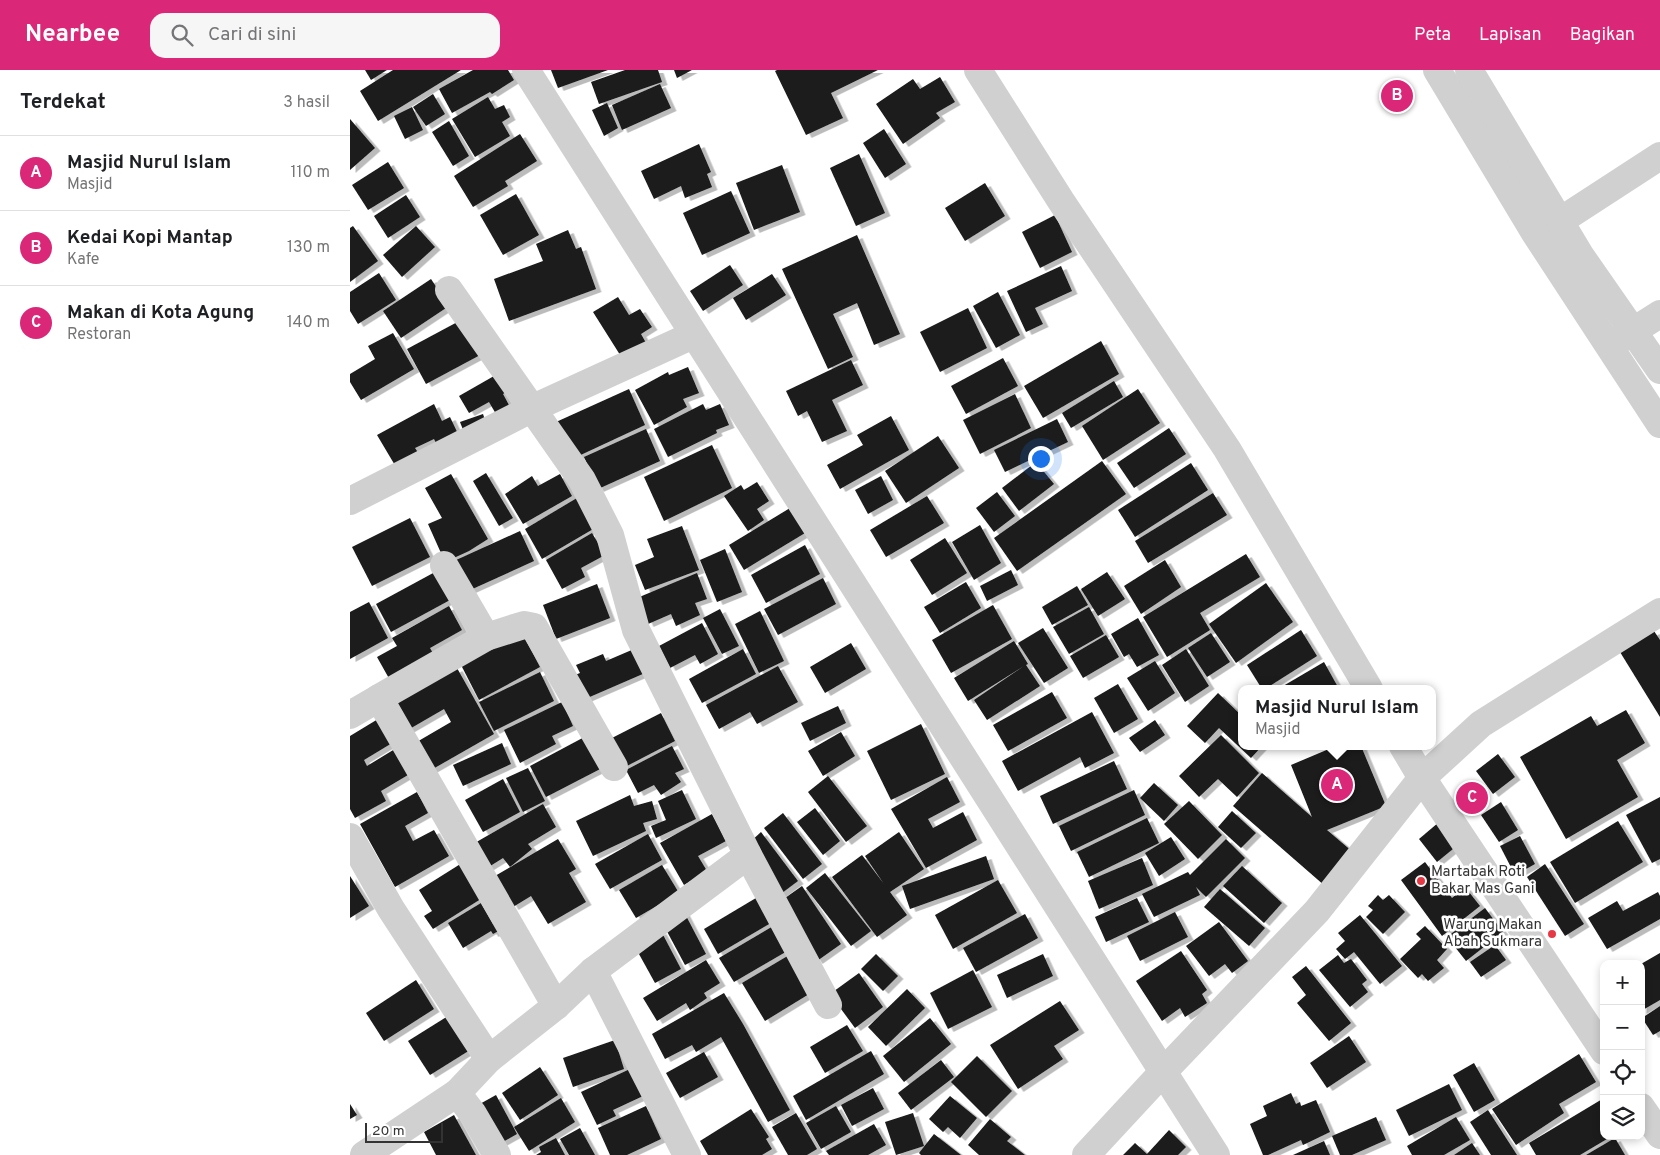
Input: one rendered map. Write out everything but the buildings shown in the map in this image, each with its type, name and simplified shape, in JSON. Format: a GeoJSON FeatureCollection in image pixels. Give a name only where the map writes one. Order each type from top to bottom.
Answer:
{"type":"FeatureCollection","features":[{"type":"Feature","properties":{"kind":"street"},"geometry":{"type":"LineString","coordinates":[[526,70],[1216,1155]]}},
{"type":"Feature","properties":{"kind":"street"},"geometry":{"type":"LineString","coordinates":[[978,70],[1061,201],[1227,449],[1367,685]]}},
{"type":"Feature","properties":{"kind":"street"},"geometry":{"type":"LineString","coordinates":[[1437,70],[1535,233],[1660,424]]}},
{"type":"Feature","properties":{"kind":"street"},"geometry":{"type":"LineString","coordinates":[[1469,70],[1580,255],[1660,370]]}},
{"type":"Feature","properties":{"kind":"street"},"geometry":{"type":"LineString","coordinates":[[1560,221],[1660,156]]}},
{"type":"Feature","properties":{"kind":"street"},"geometry":{"type":"LineString","coordinates":[[449,290],[582,480],[610,535],[636,630],[748,855],[828,1006]]}},
{"type":"Feature","properties":{"kind":"street"},"geometry":{"type":"LineString","coordinates":[[1610,346],[1660,314]]}},
{"type":"Feature","properties":{"kind":"street"},"geometry":{"type":"LineString","coordinates":[[350,501],[531,409],[694,335]]}},
{"type":"Feature","properties":{"kind":"street"},"geometry":{"type":"LineString","coordinates":[[444,565],[486,637]]}},
{"type":"Feature","properties":{"kind":"street"},"geometry":{"type":"LineString","coordinates":[[1086,1155],[1317,911],[1422,778],[1481,724],[1660,612]]}},
{"type":"Feature","properties":{"kind":"street"},"geometry":{"type":"LineString","coordinates":[[350,715],[486,637],[524,625],[534,627],[614,767]]}},
{"type":"Feature","properties":{"kind":"street"},"geometry":{"type":"LineString","coordinates":[[379,698],[556,1006]]}},
{"type":"Feature","properties":{"kind":"street"},"geometry":{"type":"LineString","coordinates":[[1405,750],[1422,778],[1603,1050]]}},
{"type":"Feature","properties":{"kind":"street"},"geometry":{"type":"LineString","coordinates":[[350,837],[391,909],[489,1060]]}},
{"type":"Feature","properties":{"kind":"street"},"geometry":{"type":"LineString","coordinates":[[364,1155],[458,1093],[489,1060],[556,1006],[593,971],[748,855]]}},
{"type":"Feature","properties":{"kind":"street"},"geometry":{"type":"LineString","coordinates":[[593,971],[687,1155]]}},
{"type":"Feature","properties":{"kind":"street"},"geometry":{"type":"LineString","coordinates":[[458,1093],[498,1155]]}},
{"type":"Feature","properties":{"kind":"street"},"geometry":{"type":"LineString","coordinates":[[1645,1113],[1660,1135]]}},
{"type":"Feature","properties":{"kind":"place","name":"Kedai Kopi Mantap"},"geometry":{"type":"Point","coordinates":[1397,96]}},
{"type":"Feature","properties":{"kind":"place","name":"Masjid Nurul Islam"},"geometry":{"type":"Point","coordinates":[1337,785]}},
{"type":"Feature","properties":{"kind":"place","name":"Makan di Kota Agung"},"geometry":{"type":"Point","coordinates":[1472,798]}},
{"type":"Feature","properties":{"kind":"place","name":"Martabak Roti Bakar Mas Gani"},"geometry":{"type":"Point","coordinates":[1421,881]}},
{"type":"Feature","properties":{"kind":"place","name":"Warung Makan Abah Sukmara"},"geometry":{"type":"Point","coordinates":[1552,934]}}]}
